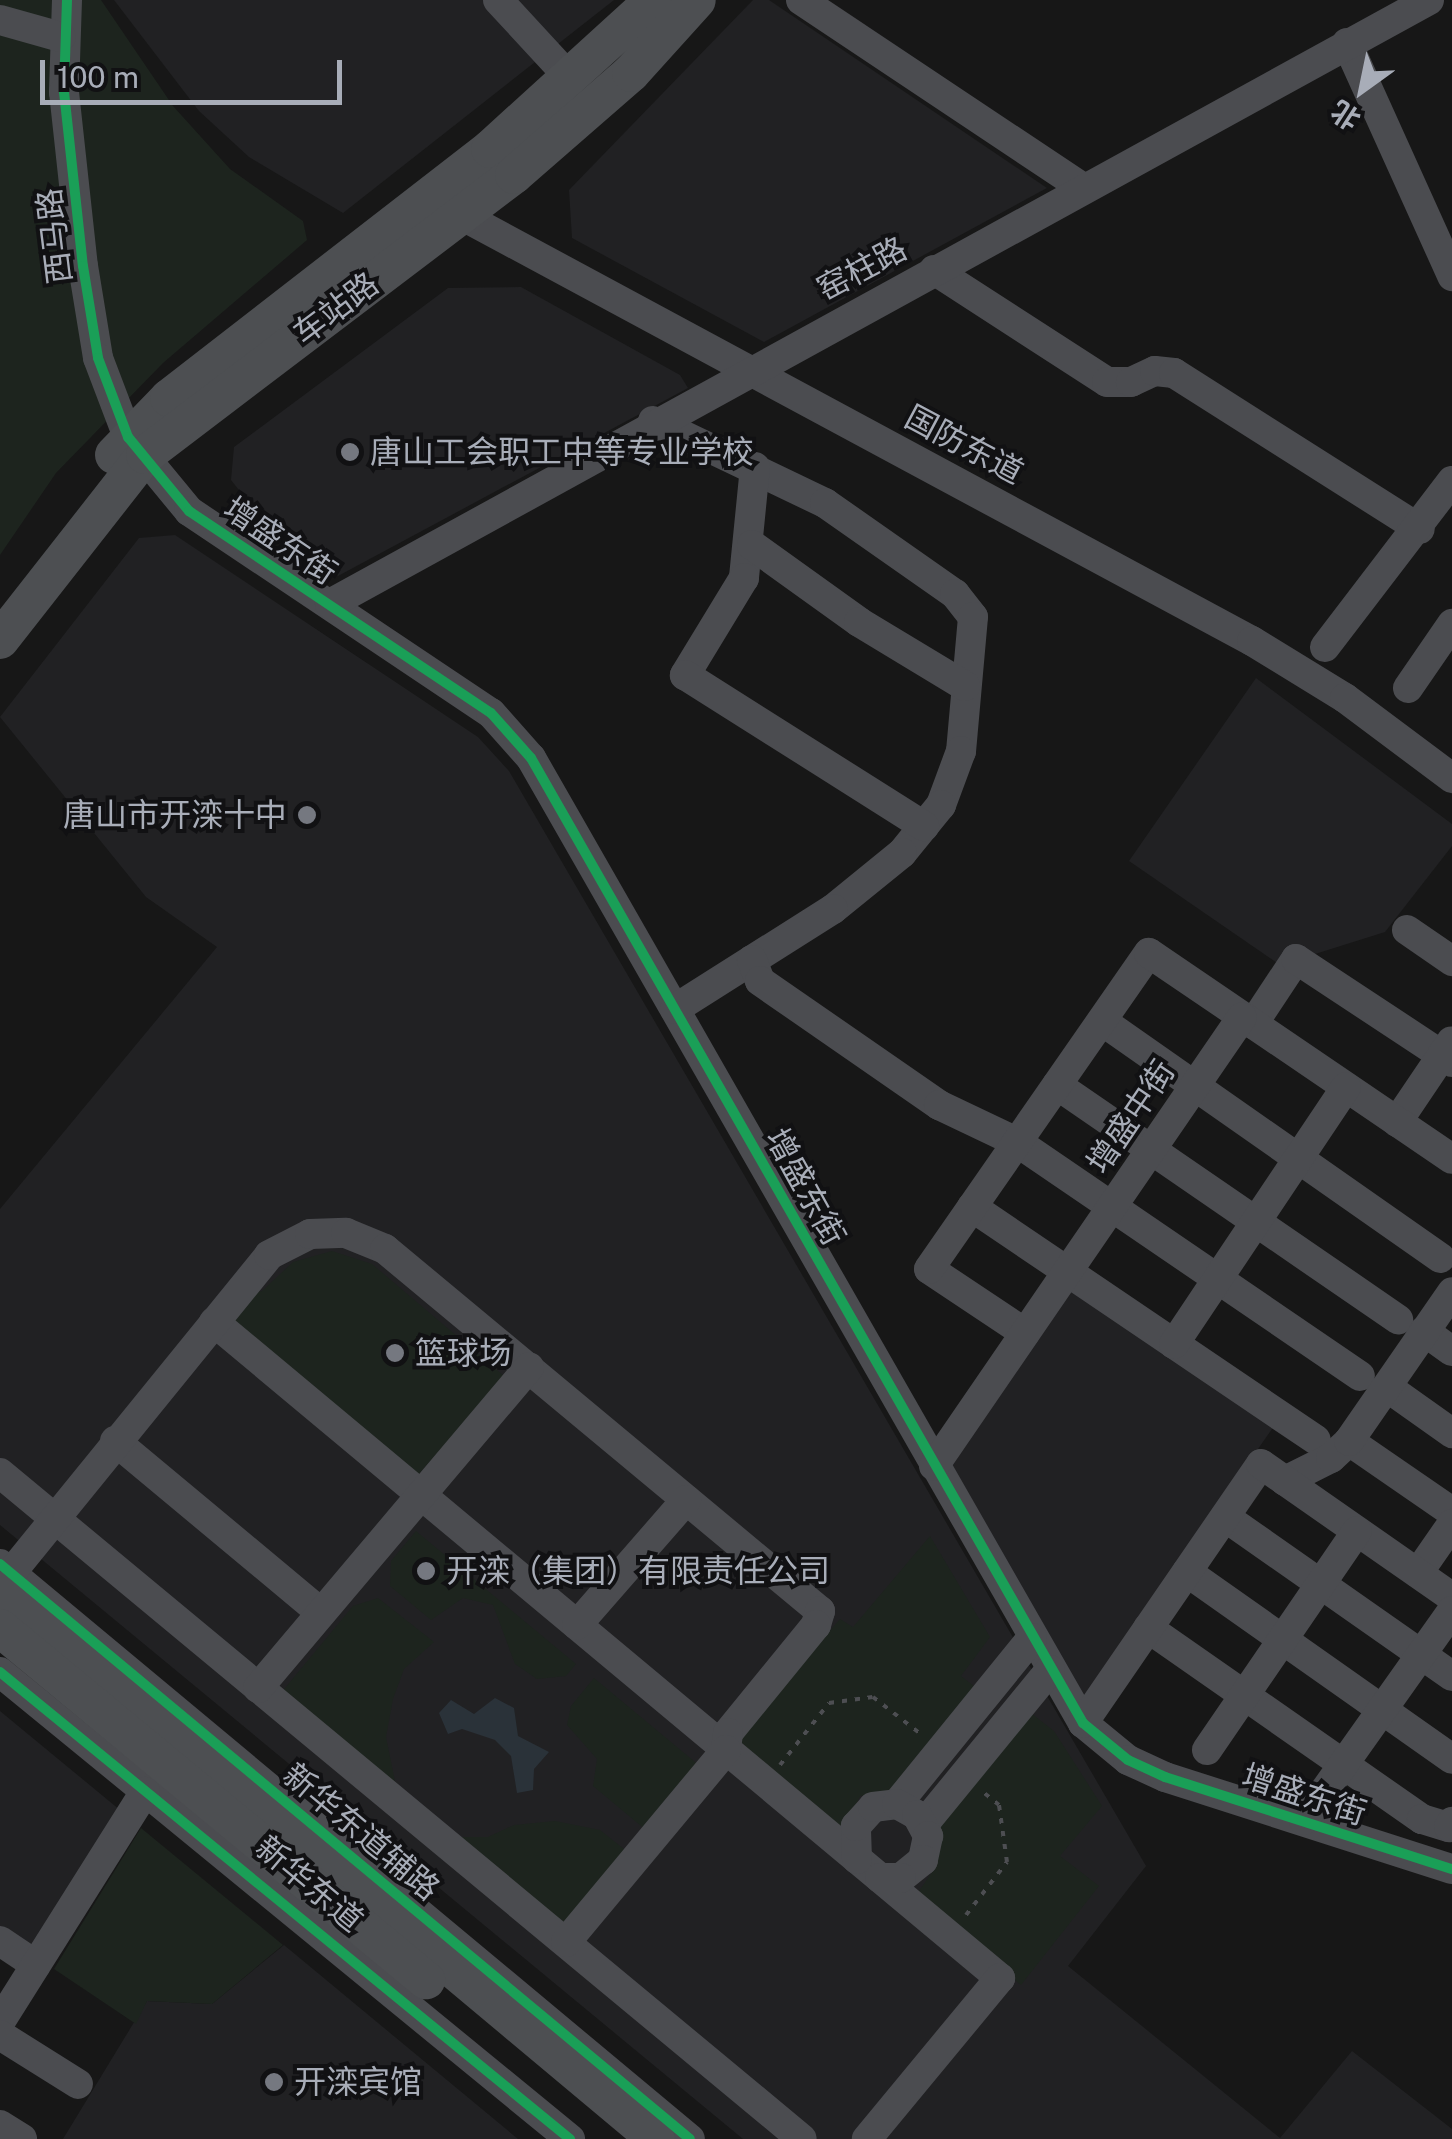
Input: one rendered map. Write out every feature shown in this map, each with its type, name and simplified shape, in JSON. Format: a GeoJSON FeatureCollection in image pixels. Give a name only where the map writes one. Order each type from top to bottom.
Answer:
{"type":"FeatureCollection","features":[{"type":"Feature","properties":{"kind":"main road","name":"车站路"},"geometry":{"type":"LineString","coordinates":[[449,202],[654,0]]}},
{"type":"Feature","properties":{"kind":"main road","name":"车站路"},"geometry":{"type":"LineString","coordinates":[[0,598],[136,446],[449,202],[631,73],[697,0]]}},
{"type":"Feature","properties":{"kind":"main road","name":"车站路"},"geometry":{"type":"LineString","coordinates":[[0,640],[136,446]]}},
{"type":"Feature","properties":{"kind":"main road","name":"新华东道"},"geometry":{"type":"LineString","coordinates":[[4,1576],[674,2137]]}},
{"type":"Feature","properties":{"kind":"main road","name":"新华东道"},"geometry":{"type":"LineString","coordinates":[[0,1628],[618,2139]]}},
{"type":"Feature","properties":{"kind":"street","name":"西马路"},"geometry":{"type":"LineString","coordinates":[[66,0],[61,37],[86,284],[98,358],[136,446]]}},
{"type":"Feature","properties":{"kind":"street"},"geometry":{"type":"LineString","coordinates":[[498,0],[571,79]]}},
{"type":"Feature","properties":{"kind":"street"},"geometry":{"type":"LineString","coordinates":[[801,0],[1083,188]]}},
{"type":"Feature","properties":{"kind":"street","name":"窑柱路"},"geometry":{"type":"LineString","coordinates":[[330,604],[653,421],[1429,0]]}},
{"type":"Feature","properties":{"kind":"street"},"geometry":{"type":"LineString","coordinates":[[0,20],[61,37]]}},
{"type":"Feature","properties":{"kind":"street"},"geometry":{"type":"LineString","coordinates":[[1347,44],[1452,276]]}},
{"type":"Feature","properties":{"kind":"street","name":"国防东道"},"geometry":{"type":"LineString","coordinates":[[449,202],[750,370],[1252,641],[1345,698],[1452,778]]}},
{"type":"Feature","properties":{"kind":"street"},"geometry":{"type":"LineString","coordinates":[[934,270],[1108,382],[1174,373],[1420,530]]}},
{"type":"Feature","properties":{"kind":"street"},"geometry":{"type":"LineString","coordinates":[[653,421],[825,503],[955,594],[974,617],[964,686],[961,751],[941,805],[902,853],[833,909],[676,1009]]}},
{"type":"Feature","properties":{"kind":"street","name":"增盛东街"},"geometry":{"type":"LineString","coordinates":[[136,446],[189,511],[510,731],[676,1009],[1083,1723],[1128,1760],[1164,1778],[1452,1869]]}},
{"type":"Feature","properties":{"kind":"street"},"geometry":{"type":"LineString","coordinates":[[754,467],[752,545],[730,605],[685,675],[924,826]]}},
{"type":"Feature","properties":{"kind":"street"},"geometry":{"type":"LineString","coordinates":[[1326,647],[1420,530],[1452,481]]}},
{"type":"Feature","properties":{"kind":"street"},"geometry":{"type":"LineString","coordinates":[[752,545],[859,622],[964,686]]}},
{"type":"Feature","properties":{"kind":"street"},"geometry":{"type":"LineString","coordinates":[[1408,688],[1452,624]]}},
{"type":"Feature","properties":{"kind":"street"},"geometry":{"type":"LineString","coordinates":[[1407,930],[1452,961]]}},
{"type":"Feature","properties":{"kind":"street"},"geometry":{"type":"LineString","coordinates":[[1025,1334],[929,1268],[1149,953],[1452,1159]]}},
{"type":"Feature","properties":{"kind":"street","name":"增盛中街"},"geometry":{"type":"LineString","coordinates":[[934,1466],[1195,1086],[1296,958],[1449,1053]]}},
{"type":"Feature","properties":{"kind":"street"},"geometry":{"type":"LineString","coordinates":[[752,960],[760,980],[939,1105],[1017,1142],[1452,1433]]}},
{"type":"Feature","properties":{"kind":"street"},"geometry":{"type":"LineString","coordinates":[[1102,1021],[1440,1258]]}},
{"type":"Feature","properties":{"kind":"street"},"geometry":{"type":"LineString","coordinates":[[1398,1122],[1449,1053]]}},
{"type":"Feature","properties":{"kind":"street"},"geometry":{"type":"LineString","coordinates":[[1057,1085],[1452,1351]]}},
{"type":"Feature","properties":{"kind":"street"},"geometry":{"type":"LineString","coordinates":[[1174,1344],[1346,1087]]}},
{"type":"Feature","properties":{"kind":"street"},"geometry":{"type":"LineString","coordinates":[[972,1207],[1316,1440]]}},
{"type":"Feature","properties":{"kind":"street"},"geometry":{"type":"LineString","coordinates":[[4,1576],[269,1255],[310,1234],[346,1233],[385,1249],[820,1611],[816,1626],[728,1733],[726,1750],[566,1942]]}},
{"type":"Feature","properties":{"kind":"street"},"geometry":{"type":"LineString","coordinates":[[1285,1481],[1331,1458],[1349,1441],[1373,1381],[1411,1325],[1452,1292]]}},
{"type":"Feature","properties":{"kind":"street"},"geometry":{"type":"LineString","coordinates":[[214,1322],[1000,1978],[867,2139]]}},
{"type":"Feature","properties":{"kind":"street"},"geometry":{"type":"LineString","coordinates":[[258,1688],[529,1367]]}},
{"type":"Feature","properties":{"kind":"street"},"geometry":{"type":"LineString","coordinates":[[115,1441],[320,1612]]}},
{"type":"Feature","properties":{"kind":"street"},"geometry":{"type":"LineString","coordinates":[[1349,1441],[1452,1512]]}},
{"type":"Feature","properties":{"kind":"street"},"geometry":{"type":"LineString","coordinates":[[1083,1723],[1261,1464],[1452,1597]]}},
{"type":"Feature","properties":{"kind":"street"},"geometry":{"type":"LineString","coordinates":[[0,1473],[802,2139]]}},
{"type":"Feature","properties":{"kind":"street"},"geometry":{"type":"LineString","coordinates":[[577,1626],[686,1500]]}},
{"type":"Feature","properties":{"kind":"street"},"geometry":{"type":"LineString","coordinates":[[1225,1517],[1452,1676]]}},
{"type":"Feature","properties":{"kind":"street"},"geometry":{"type":"LineString","coordinates":[[1418,1573],[1452,1524]]}},
{"type":"Feature","properties":{"kind":"street"},"geometry":{"type":"LineString","coordinates":[[1208,1750],[1357,1531]]}},
{"type":"Feature","properties":{"kind":"street"},"geometry":{"type":"LineString","coordinates":[[1187,1572],[1452,1759]]}},
{"type":"Feature","properties":{"kind":"street"},"geometry":{"type":"LineString","coordinates":[[1304,1820],[1452,1611]]}},
{"type":"Feature","properties":{"kind":"street"},"geometry":{"type":"LineString","coordinates":[[1148,1628],[1422,1819],[1448,1827],[1452,1822]]}},
{"type":"Feature","properties":{"kind":"street"},"geometry":{"type":"LineString","coordinates":[[1032,1638],[898,1804],[862,1815],[853,1839],[868,1868],[901,1878],[923,1860],[924,1824],[1050,1670]]}},
{"type":"Feature","properties":{"kind":"street"},"geometry":{"type":"LineString","coordinates":[[0,1672],[570,2139]]}},
{"type":"Feature","properties":{"kind":"street"},"geometry":{"type":"LineString","coordinates":[[0,2022],[146,1792]]}},
{"type":"Feature","properties":{"kind":"street"},"geometry":{"type":"LineString","coordinates":[[898,1804],[924,1824]]}},
{"type":"Feature","properties":{"kind":"street"},"geometry":{"type":"LineString","coordinates":[[0,1941],[36,1964]]}},
{"type":"Feature","properties":{"kind":"street"},"geometry":{"type":"LineString","coordinates":[[0,2035],[78,2084]]}},
{"type":"Feature","properties":{"kind":"street"},"geometry":{"type":"LineString","coordinates":[[0,2125],[22,2139]]}},
{"type":"Feature","properties":{"kind":"path"},"geometry":{"type":"LineString","coordinates":[[772,1774],[829,1702],[874,1697],[941,1751]]}},
{"type":"Feature","properties":{"kind":"path"},"geometry":{"type":"LineString","coordinates":[[964,1775],[999,1805],[1007,1862],[964,1917]]}},
{"type":"Feature","properties":{"kind":"shaded area"},"geometry":{"type":"Polygon","coordinates":[[[0,0],[101,0],[173,106],[230,169],[303,221],[307,240],[163,363],[56,473],[0,555],[0,0]]]}},
{"type":"Feature","properties":{"kind":"shaded area"},"geometry":{"type":"Polygon","coordinates":[[[114,0],[614,0],[343,213],[249,157],[199,111],[114,0]]]}},
{"type":"Feature","properties":{"kind":"shaded area"},"geometry":{"type":"Polygon","coordinates":[[[753,0],[769,0],[1047,188],[764,342],[572,238],[569,190],[753,0]]]}},
{"type":"Feature","properties":{"kind":"shaded area"},"geometry":{"type":"Polygon","coordinates":[[[521,287],[680,375],[688,388],[338,576],[269,528],[231,480],[234,447],[448,288],[521,287]]]}},
{"type":"Feature","properties":{"kind":"shaded area"},"geometry":{"type":"Polygon","coordinates":[[[175,535],[478,737],[509,771],[1146,1866],[1068,1966],[1280,2138],[1352,2051],[1452,2129],[1452,2139],[743,2139],[0,1525],[0,1209],[217,947],[146,897],[0,717],[139,538],[175,535]]]}},
{"type":"Feature","properties":{"kind":"shaded area"},"geometry":{"type":"Polygon","coordinates":[[[1256,678],[1452,824],[1452,846],[1385,932],[1280,965],[1129,861],[1256,678]]]}},
{"type":"Feature","properties":{"kind":"shaded area"},"geometry":{"type":"Polygon","coordinates":[[[332,1251],[372,1264],[504,1376],[418,1475],[234,1329],[233,1312],[247,1295],[262,1291],[293,1262],[332,1251]]]}},
{"type":"Feature","properties":{"kind":"shaded area"},"geometry":{"type":"Polygon","coordinates":[[[1070,1279],[1277,1422],[1081,1701],[944,1462],[1070,1279]]]}},
{"type":"Feature","properties":{"kind":"shaded area"},"geometry":{"type":"Polygon","coordinates":[[[416,1531],[576,1664],[566,1676],[537,1679],[515,1664],[493,1605],[463,1598],[431,1620],[390,1586],[391,1561],[416,1531]]]}},
{"type":"Feature","properties":{"kind":"shaded area"},"geometry":{"type":"Polygon","coordinates":[[[930,1536],[990,1637],[961,1676],[979,1690],[896,1792],[860,1796],[841,1835],[736,1740],[840,1619],[853,1627],[930,1536]]]}},
{"type":"Feature","properties":{"kind":"shaded area"},"geometry":{"type":"Polygon","coordinates":[[[378,1598],[434,1642],[404,1669],[393,1699],[386,1737],[397,1791],[280,1694],[353,1606],[378,1598]]]}},
{"type":"Feature","properties":{"kind":"shaded area"},"geometry":{"type":"Polygon","coordinates":[[[594,1678],[701,1767],[647,1831],[593,1786],[597,1759],[567,1725],[571,1706],[594,1678]]]}},
{"type":"Feature","properties":{"kind":"shaded area"},"geometry":{"type":"Polygon","coordinates":[[[495,1698],[514,1708],[518,1736],[549,1752],[534,1769],[533,1790],[517,1793],[511,1756],[495,1740],[462,1729],[448,1734],[439,1713],[451,1700],[474,1714],[495,1698]]]}},
{"type":"Feature","properties":{"kind":"shaded area"},"geometry":{"type":"Polygon","coordinates":[[[1027,1710],[1054,1731],[1102,1806],[1060,1856],[1099,1886],[1021,1985],[907,1891],[919,1891],[937,1865],[931,1829],[1027,1710]]]}},
{"type":"Feature","properties":{"kind":"shaded area"},"geometry":{"type":"Polygon","coordinates":[[[0,1711],[120,1810],[27,1952],[0,1935],[0,1711]]]}},
{"type":"Feature","properties":{"kind":"shaded area"},"geometry":{"type":"Polygon","coordinates":[[[555,1821],[600,1830],[629,1853],[565,1930],[452,1837],[488,1837],[514,1825],[555,1821]]]}},
{"type":"Feature","properties":{"kind":"shaded area"},"geometry":{"type":"Polygon","coordinates":[[[141,1828],[283,1945],[212,2004],[147,2001],[136,2024],[54,1969],[141,1828]]]}},
{"type":"Feature","properties":{"kind":"shaded area","name":"开滦宾馆"},"geometry":{"type":"Polygon","coordinates":[[[284,1945],[518,2139],[63,2139],[147,2001],[212,2004],[284,1945]]]}},
{"type":"Feature","properties":{"kind":"cycle path"},"geometry":{"type":"LineString","coordinates":[[67,0],[64,92],[83,266],[98,358],[128,437],[189,511],[491,713],[531,758],[1083,1723],[1128,1760],[1165,1777],[1452,1869]]}},
{"type":"Feature","properties":{"kind":"cycle path","name":"新华东道辅路"},"geometry":{"type":"LineString","coordinates":[[0,1564],[690,2139]]}},
{"type":"Feature","properties":{"kind":"cycle path"},"geometry":{"type":"LineString","coordinates":[[0,1672],[570,2139]]}},
{"type":"Feature","properties":{"kind":"place","name":"唐山工会职工中等专业学校"},"geometry":{"type":"Point","coordinates":[350,452]}},
{"type":"Feature","properties":{"kind":"place","name":"唐山市开滦十中"},"geometry":{"type":"Point","coordinates":[307,815]}},
{"type":"Feature","properties":{"kind":"place","name":"篮球场"},"geometry":{"type":"Point","coordinates":[395,1353]}},
{"type":"Feature","properties":{"kind":"place","name":"开滦（集团）有限责任公司"},"geometry":{"type":"Point","coordinates":[426,1571]}},
{"type":"Feature","properties":{"kind":"place","name":"开滦宾馆"},"geometry":{"type":"Point","coordinates":[274,2082]}}]}
